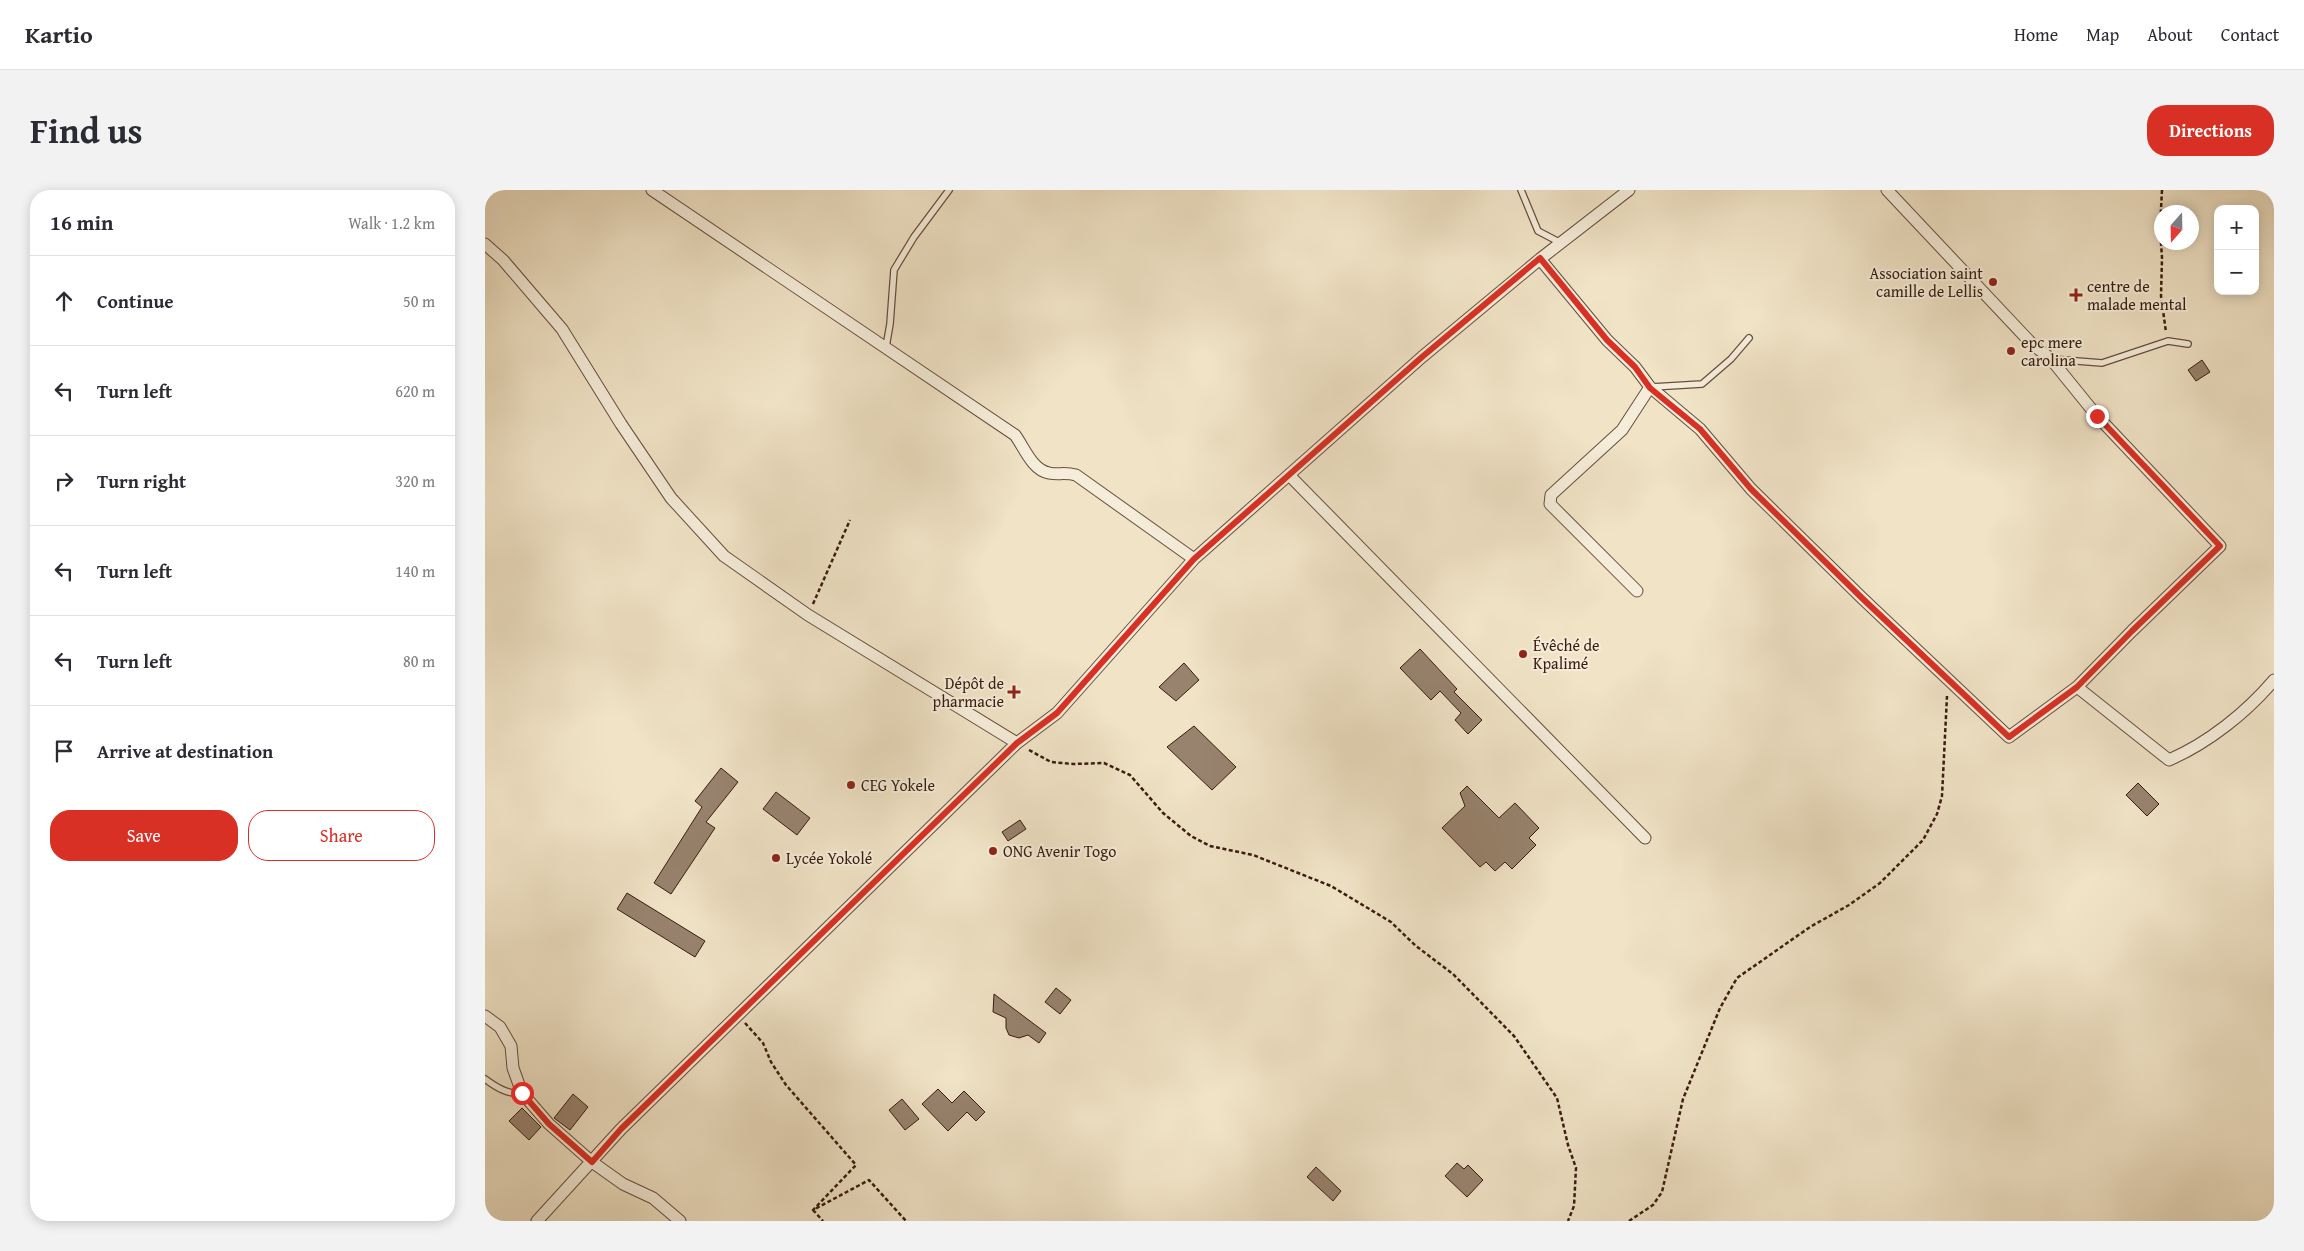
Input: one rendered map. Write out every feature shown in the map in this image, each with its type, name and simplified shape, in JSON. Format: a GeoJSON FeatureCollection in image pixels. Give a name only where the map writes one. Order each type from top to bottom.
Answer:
{"type":"FeatureCollection","features":[{"type":"Feature","properties":{"kind":"street"},"geometry":{"type":"LineString","coordinates":[[652,190],[886,346],[1015,435],[1037,467],[1051,474],[1065,472],[1076,475],[1194,559]]}},
{"type":"Feature","properties":{"kind":"street"},"geometry":{"type":"LineString","coordinates":[[537,1221],[621,1129],[1017,743],[1057,713],[1194,559],[1422,357],[1540,258],[1629,190]]}},
{"type":"Feature","properties":{"kind":"street"},"geometry":{"type":"LineString","coordinates":[[1540,258],[1607,340],[1635,367],[1650,388],[1700,429],[1772,510],[2009,737],[2077,687],[2220,546],[2097,416],[2050,358],[2032,344],[1887,190]]}},
{"type":"Feature","properties":{"kind":"street"},"geometry":{"type":"LineString","coordinates":[[485,244],[503,260],[562,329],[621,424],[671,498],[724,556],[808,614],[1017,743]]}},
{"type":"Feature","properties":{"kind":"street"},"geometry":{"type":"LineString","coordinates":[[1637,591],[1550,504],[1549,499],[1623,430],[1650,388]]}},
{"type":"Feature","properties":{"kind":"street"},"geometry":{"type":"LineString","coordinates":[[1289,475],[1645,838]]}},
{"type":"Feature","properties":{"kind":"street"},"geometry":{"type":"LineString","coordinates":[[2077,687],[2169,760],[2187,752],[2223,727],[2274,680]]}},
{"type":"Feature","properties":{"kind":"street"},"geometry":{"type":"LineString","coordinates":[[485,1016],[500,1027],[511,1046],[513,1068],[522,1093],[549,1124],[592,1162],[623,1184],[653,1198],[680,1221]]}},
{"type":"Feature","properties":{"kind":"lane"},"geometry":{"type":"LineString","coordinates":[[886,346],[890,324],[894,270],[914,238],[949,190]]}},
{"type":"Feature","properties":{"kind":"lane"},"geometry":{"type":"LineString","coordinates":[[1521,190],[1538,231],[1561,243]]}},
{"type":"Feature","properties":{"kind":"lane"},"geometry":{"type":"LineString","coordinates":[[1650,388],[1702,384],[1731,359],[1749,338]]}},
{"type":"Feature","properties":{"kind":"lane"},"geometry":{"type":"LineString","coordinates":[[2050,358],[2102,363],[2168,341],[2188,344]]}},
{"type":"Feature","properties":{"kind":"lane"},"geometry":{"type":"LineString","coordinates":[[485,1079],[498,1088],[514,1094],[522,1093]]}},
{"type":"Feature","properties":{"kind":"path"},"geometry":{"type":"LineString","coordinates":[[2162,190],[2159,228],[2162,258],[2161,296],[2168,341]]}},
{"type":"Feature","properties":{"kind":"path"},"geometry":{"type":"LineString","coordinates":[[808,614],[850,520]]}},
{"type":"Feature","properties":{"kind":"path"},"geometry":{"type":"LineString","coordinates":[[1629,1221],[1653,1205],[1661,1192],[1683,1099],[1720,1008],[1737,978],[1810,927],[1849,905],[1880,883],[1923,840],[1937,814],[1942,796],[1947,696],[1943,688]]}},
{"type":"Feature","properties":{"kind":"path"},"geometry":{"type":"LineString","coordinates":[[1017,743],[1051,762],[1073,764],[1104,763],[1130,775],[1163,813],[1191,836],[1210,846],[1253,855],[1331,886],[1391,922],[1453,974],[1514,1036],[1557,1098],[1568,1145],[1576,1168],[1574,1206],[1568,1221]]}},
{"type":"Feature","properties":{"kind":"path"},"geometry":{"type":"LineString","coordinates":[[739,1016],[763,1043],[771,1062],[803,1106],[856,1165],[813,1210]]}},
{"type":"Feature","properties":{"kind":"path"},"geometry":{"type":"LineString","coordinates":[[813,1210],[869,1180],[906,1221]]}},
{"type":"Feature","properties":{"kind":"path"},"geometry":{"type":"LineString","coordinates":[[813,1210],[823,1221]]}},
{"type":"Feature","properties":{"kind":"building"},"geometry":{"type":"Polygon","coordinates":[[[2202,360],[2210,372],[2196,381],[2188,370],[2202,360]]]}},
{"type":"Feature","properties":{"kind":"building"},"geometry":{"type":"Polygon","coordinates":[[[1420,649],[1457,689],[1454,692],[1482,720],[1468,734],[1455,720],[1461,713],[1440,691],[1431,700],[1400,668],[1420,649]]]}},
{"type":"Feature","properties":{"kind":"building"},"geometry":{"type":"Polygon","coordinates":[[[1184,663],[1199,680],[1176,701],[1159,687],[1184,663]]]}},
{"type":"Feature","properties":{"kind":"building"},"geometry":{"type":"Polygon","coordinates":[[[1194,726],[1236,767],[1212,790],[1167,747],[1194,726]]]}},
{"type":"Feature","properties":{"kind":"building"},"geometry":{"type":"Polygon","coordinates":[[[721,768],[738,782],[706,822],[715,828],[671,894],[654,883],[702,807],[695,801],[721,768]]]}},
{"type":"Feature","properties":{"kind":"building"},"geometry":{"type":"Polygon","coordinates":[[[2138,783],[2159,804],[2147,816],[2126,795],[2138,783]]]}},
{"type":"Feature","properties":{"kind":"building"},"geometry":{"type":"Polygon","coordinates":[[[1467,786],[1499,818],[1515,803],[1539,828],[1529,838],[1536,845],[1512,869],[1505,862],[1495,871],[1486,862],[1480,867],[1442,828],[1465,806],[1460,793],[1467,786]]]}},
{"type":"Feature","properties":{"kind":"building"},"geometry":{"type":"Polygon","coordinates":[[[776,792],[810,818],[797,835],[763,809],[776,792]]]}},
{"type":"Feature","properties":{"kind":"building"},"geometry":{"type":"Polygon","coordinates":[[[1020,820],[1026,829],[1008,841],[1002,832],[1020,820]]]}},
{"type":"Feature","properties":{"kind":"building"},"geometry":{"type":"Polygon","coordinates":[[[627,893],[705,941],[695,957],[617,909],[627,893]]]}},
{"type":"Feature","properties":{"kind":"building"},"geometry":{"type":"Polygon","coordinates":[[[1056,988],[1071,1000],[1060,1014],[1045,1002],[1056,988]]]}},
{"type":"Feature","properties":{"kind":"building"},"geometry":{"type":"Polygon","coordinates":[[[994,994],[1046,1033],[1039,1043],[1028,1035],[1019,1038],[1009,1035],[1006,1028],[1006,1018],[993,1012],[994,994]]]}},
{"type":"Feature","properties":{"kind":"building"},"geometry":{"type":"Polygon","coordinates":[[[938,1089],[952,1103],[964,1091],[985,1112],[976,1121],[967,1112],[948,1131],[922,1104],[938,1089]]]}},
{"type":"Feature","properties":{"kind":"building"},"geometry":{"type":"Polygon","coordinates":[[[573,1094],[588,1107],[570,1130],[554,1118],[573,1094]]]}},
{"type":"Feature","properties":{"kind":"building"},"geometry":{"type":"Polygon","coordinates":[[[902,1099],[919,1119],[905,1130],[889,1110],[902,1099]]]}},
{"type":"Feature","properties":{"kind":"building"},"geometry":{"type":"Polygon","coordinates":[[[522,1108],[541,1127],[529,1140],[509,1121],[522,1108]]]}},
{"type":"Feature","properties":{"kind":"building"},"geometry":{"type":"Polygon","coordinates":[[[1457,1163],[1464,1169],[1468,1165],[1483,1180],[1467,1197],[1445,1176],[1457,1163]]]}},
{"type":"Feature","properties":{"kind":"building"},"geometry":{"type":"Polygon","coordinates":[[[1316,1167],[1341,1191],[1333,1201],[1307,1177],[1316,1167]]]}},
{"type":"Feature","properties":{"kind":"place","name":"Association saint camille de Lellis"},"geometry":{"type":"Point","coordinates":[1993,282]}},
{"type":"Feature","properties":{"kind":"place","name":"centre de malade mental"},"geometry":{"type":"Point","coordinates":[2076,295]}},
{"type":"Feature","properties":{"kind":"place","name":"epc mere carolina"},"geometry":{"type":"Point","coordinates":[2011,351]}},
{"type":"Feature","properties":{"kind":"place","name":"Évêché de Kpalimé"},"geometry":{"type":"Point","coordinates":[1523,654]}},
{"type":"Feature","properties":{"kind":"place","name":"Dépôt de pharmacie"},"geometry":{"type":"Point","coordinates":[1014,692]}},
{"type":"Feature","properties":{"kind":"place","name":"CEG Yokele"},"geometry":{"type":"Point","coordinates":[851,785]}},
{"type":"Feature","properties":{"kind":"place","name":"ONG Avenir Togo"},"geometry":{"type":"Point","coordinates":[993,851]}},
{"type":"Feature","properties":{"kind":"place","name":"Lycée Yokolé"},"geometry":{"type":"Point","coordinates":[776,858]}},
{"type":"Feature","properties":{"kind":"route"},"geometry":{"type":"LineString","coordinates":[[522,1093],[549,1124],[592,1162],[621,1129],[1017,743],[1057,713],[1194,559],[1422,357],[1540,258],[1607,340],[1635,367],[1650,388],[1700,429],[1751,489],[1814,552],[2009,737],[2077,687],[2220,546],[2199,526],[2097,416]]}}]}
